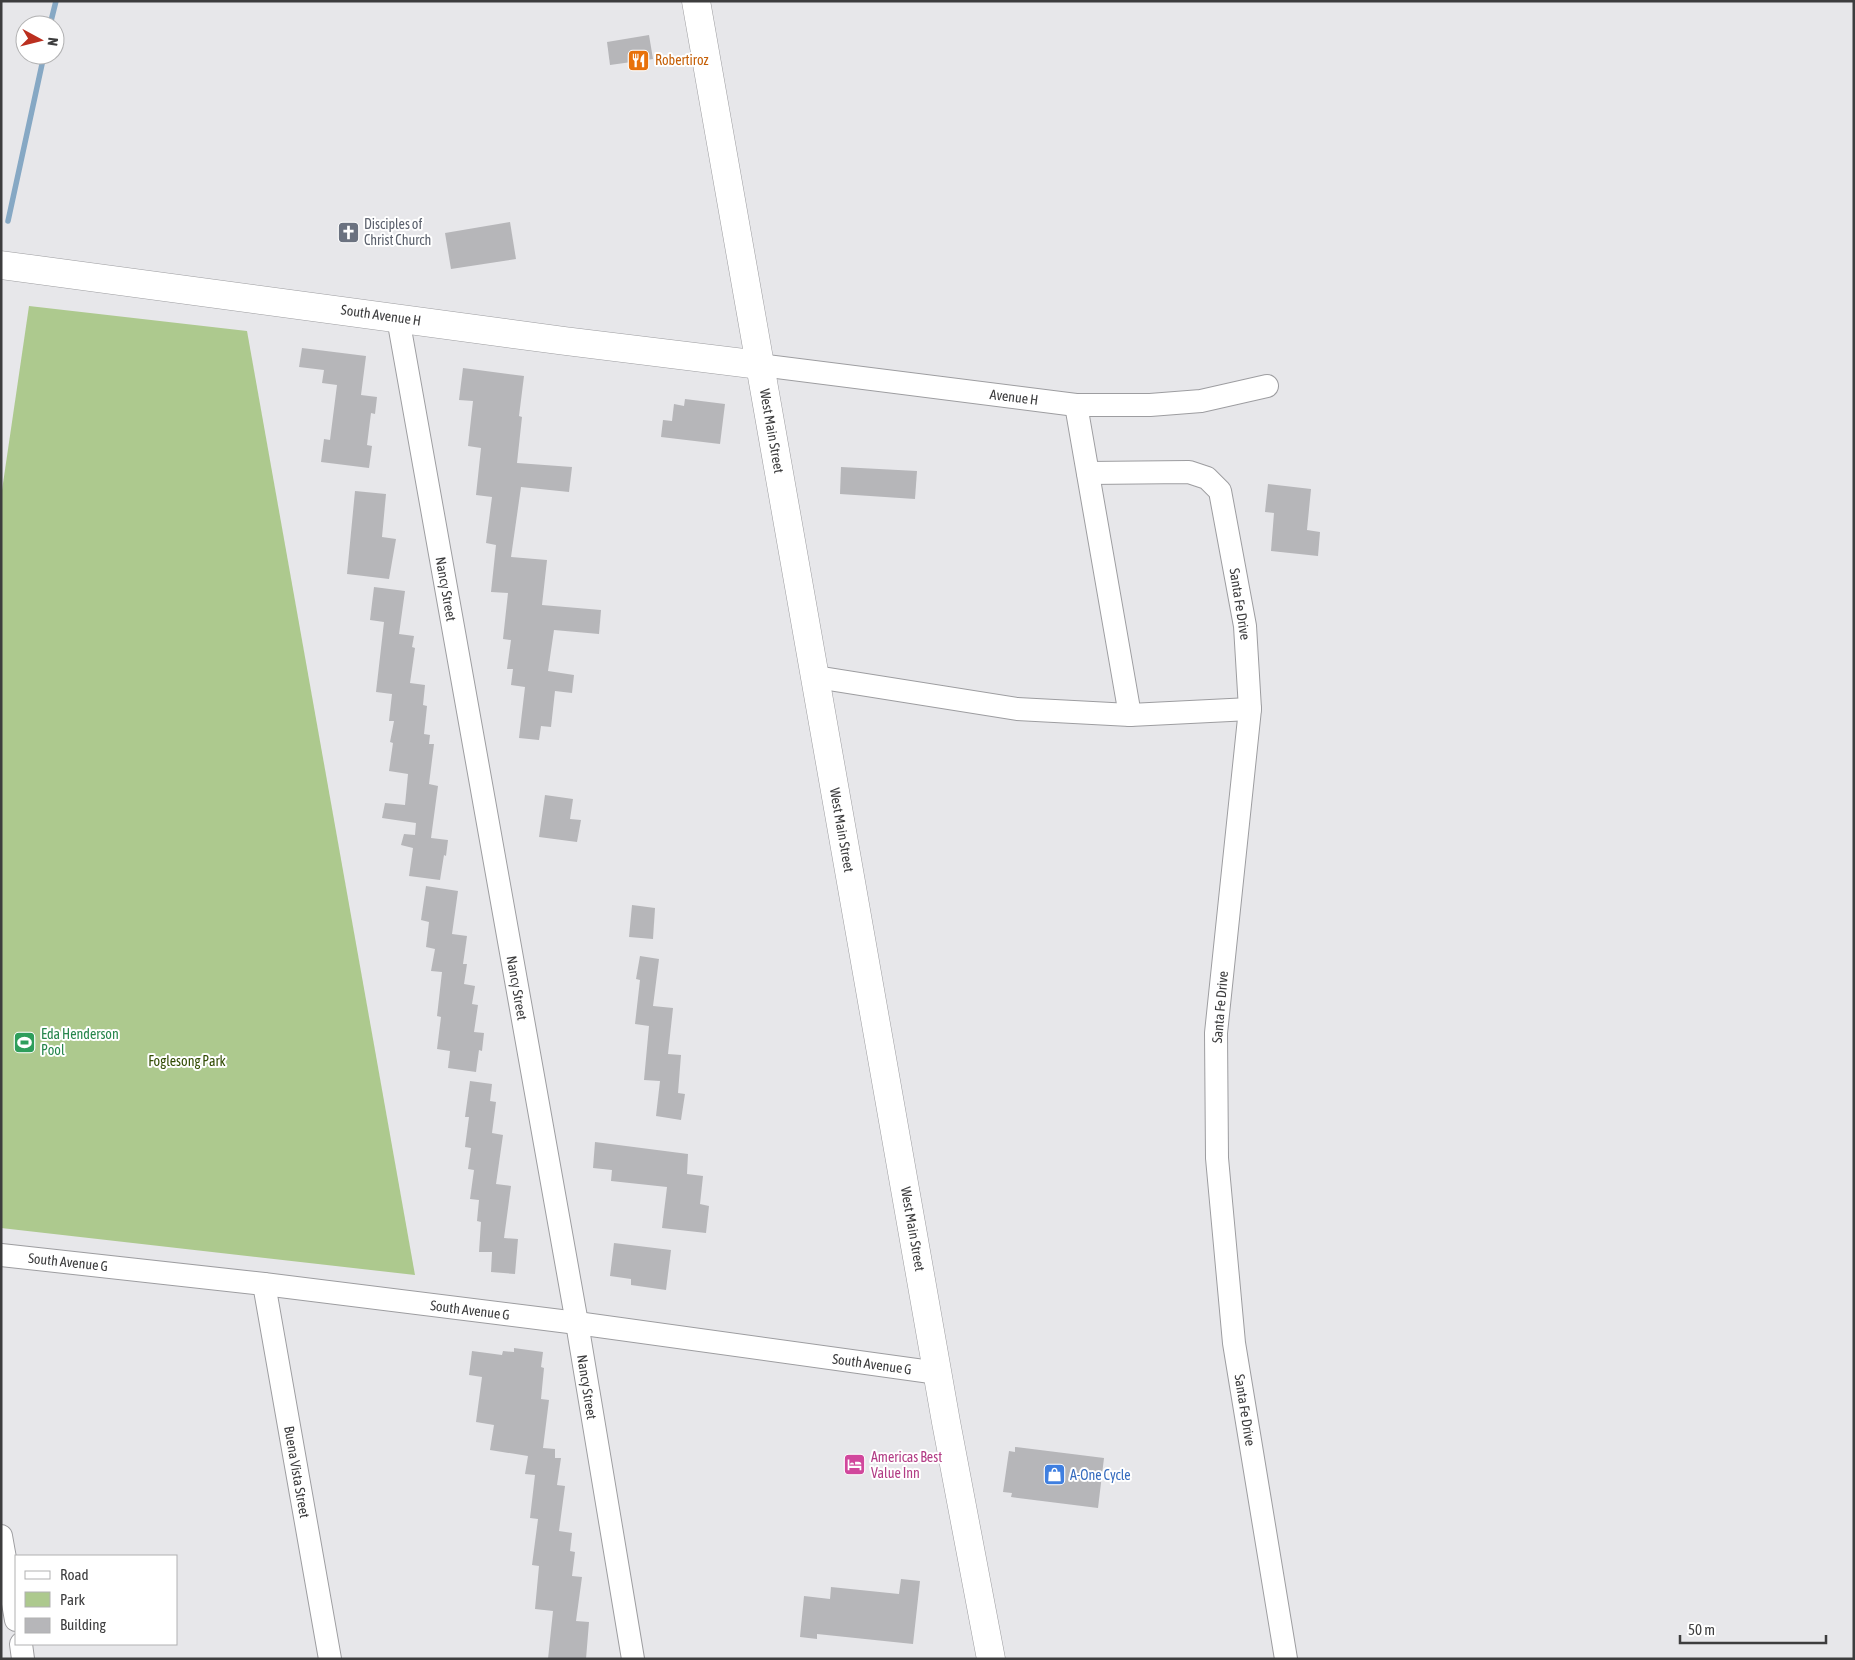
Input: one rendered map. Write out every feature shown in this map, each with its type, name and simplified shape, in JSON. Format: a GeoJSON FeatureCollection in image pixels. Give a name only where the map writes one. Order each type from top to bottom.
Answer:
{"type":"FeatureCollection","features":[{"type":"Feature","properties":{"kind":"main road","name":"West Main Street"},"geometry":{"type":"LineString","coordinates":[[696,1],[938,1373],[991,1659]]}},
{"type":"Feature","properties":{"kind":"main road","name":"South Avenue H"},"geometry":{"type":"LineString","coordinates":[[1,265],[760,365]]}},
{"type":"Feature","properties":{"kind":"street","name":"Nancy Street"},"geometry":{"type":"LineString","coordinates":[[398,318],[577,1323],[633,1659]]}},
{"type":"Feature","properties":{"kind":"street","name":"Avenue H"},"geometry":{"type":"LineString","coordinates":[[760,365],[1076,405],[1150,405],[1201,401],[1267,386]]}},
{"type":"Feature","properties":{"kind":"street"},"geometry":{"type":"LineString","coordinates":[[1076,405],[1130,715]]}},
{"type":"Feature","properties":{"kind":"street","name":"Santa Fe Drive"},"geometry":{"type":"LineString","coordinates":[[1088,472],[1189,472],[1207,478],[1220,491],[1245,626],[1250,709],[1216,1033],[1217,1158],[1234,1343],[1286,1659]]}},
{"type":"Feature","properties":{"kind":"street"},"geometry":{"type":"LineString","coordinates":[[816,677],[1017,709],[1130,715],[1250,709]]}},
{"type":"Feature","properties":{"kind":"street","name":"South Avenue G"},"geometry":{"type":"LineString","coordinates":[[1,1255],[264,1284],[577,1323],[938,1373]]}},
{"type":"Feature","properties":{"kind":"street","name":"Buena Vista Street"},"geometry":{"type":"LineString","coordinates":[[264,1284],[330,1659]]}},
{"type":"Feature","properties":{"kind":"street"},"geometry":{"type":"LineString","coordinates":[[1,1536],[15,1614]]}},
{"type":"Feature","properties":{"kind":"street"},"geometry":{"type":"LineString","coordinates":[[20,1645],[23,1659]]}},
{"type":"Feature","properties":{"kind":"green space","name":"Foglesong Park"},"geometry":{"type":"Polygon","coordinates":[[[29,306],[247,331],[415,1275],[1,1228],[1,497],[29,306]]]}},
{"type":"Feature","properties":{"kind":"building"},"geometry":{"type":"Polygon","coordinates":[[[649,35],[653,59],[610,65],[607,42],[649,35]]]}},
{"type":"Feature","properties":{"kind":"building"},"geometry":{"type":"Polygon","coordinates":[[[510,222],[516,259],[451,269],[445,233],[510,222]]]}},
{"type":"Feature","properties":{"kind":"building"},"geometry":{"type":"Polygon","coordinates":[[[302,348],[366,356],[361,395],[377,397],[375,414],[371,413],[367,445],[372,446],[369,468],[321,462],[324,439],[330,440],[337,385],[322,383],[324,370],[299,367],[302,348]]]}},
{"type":"Feature","properties":{"kind":"building"},"geometry":{"type":"Polygon","coordinates":[[[463,368],[524,376],[519,416],[522,417],[517,463],[572,467],[569,492],[521,487],[511,557],[547,560],[542,605],[601,610],[599,634],[554,630],[548,671],[574,675],[572,693],[555,691],[551,727],[541,726],[539,740],[519,738],[525,687],[511,685],[513,669],[507,669],[511,640],[503,639],[508,593],[491,592],[496,545],[486,543],[492,497],[476,495],[481,448],[468,446],[473,401],[459,400],[463,368]]]}},
{"type":"Feature","properties":{"kind":"building"},"geometry":{"type":"Polygon","coordinates":[[[685,399],[725,404],[720,444],[661,437],[663,420],[672,421],[674,404],[684,406],[685,399]]]}},
{"type":"Feature","properties":{"kind":"building"},"geometry":{"type":"Polygon","coordinates":[[[841,467],[917,471],[915,499],[840,494],[841,467]]]}},
{"type":"Feature","properties":{"kind":"building"},"geometry":{"type":"Polygon","coordinates":[[[1268,484],[1311,489],[1307,530],[1320,532],[1318,556],[1271,551],[1274,513],[1265,512],[1268,484]]]}},
{"type":"Feature","properties":{"kind":"building"},"geometry":{"type":"Polygon","coordinates":[[[355,491],[386,494],[382,537],[396,539],[389,579],[347,574],[355,491]]]}},
{"type":"Feature","properties":{"kind":"building"},"geometry":{"type":"Polygon","coordinates":[[[374,587],[405,591],[399,634],[414,636],[412,647],[415,648],[410,683],[425,685],[423,705],[427,706],[424,734],[430,735],[429,744],[434,744],[429,784],[438,786],[431,838],[448,840],[440,880],[409,876],[413,848],[401,845],[404,834],[415,835],[416,823],[382,818],[385,803],[405,805],[408,774],[389,771],[393,743],[390,742],[394,721],[389,721],[392,694],[376,692],[384,622],[370,620],[374,587]]]}},
{"type":"Feature","properties":{"kind":"building"},"geometry":{"type":"Polygon","coordinates":[[[545,795],[573,799],[570,819],[581,820],[577,842],[539,837],[545,795]]]}},
{"type":"Feature","properties":{"kind":"building"},"geometry":{"type":"Polygon","coordinates":[[[426,886],[458,891],[452,934],[467,936],[463,964],[467,964],[464,984],[475,986],[472,1004],[478,1005],[474,1032],[484,1033],[482,1051],[479,1050],[476,1072],[448,1068],[450,1051],[437,1049],[441,1017],[437,1016],[442,972],[431,971],[435,949],[426,947],[429,922],[421,920],[426,886]]]}},
{"type":"Feature","properties":{"kind":"building"},"geometry":{"type":"Polygon","coordinates":[[[632,905],[655,908],[653,939],[629,937],[632,905]]]}},
{"type":"Feature","properties":{"kind":"building"},"geometry":{"type":"Polygon","coordinates":[[[640,956],[659,959],[653,1006],[673,1008],[668,1054],[681,1055],[678,1093],[685,1094],[681,1120],[656,1116],[660,1081],[644,1080],[649,1026],[635,1024],[640,980],[636,979],[640,956]]]}},
{"type":"Feature","properties":{"kind":"building"},"geometry":{"type":"Polygon","coordinates":[[[470,1081],[492,1084],[490,1101],[496,1102],[492,1133],[503,1135],[496,1184],[511,1186],[504,1238],[518,1239],[515,1274],[491,1272],[492,1252],[479,1252],[481,1222],[477,1221],[479,1200],[470,1199],[474,1170],[468,1169],[471,1148],[465,1147],[469,1117],[465,1117],[470,1081]]]}},
{"type":"Feature","properties":{"kind":"building"},"geometry":{"type":"Polygon","coordinates":[[[595,1142],[688,1154],[687,1174],[703,1176],[700,1204],[709,1206],[706,1233],[662,1228],[667,1187],[611,1181],[612,1170],[593,1168],[595,1142]]]}},
{"type":"Feature","properties":{"kind":"building"},"geometry":{"type":"Polygon","coordinates":[[[614,1243],[671,1250],[666,1290],[631,1285],[631,1279],[610,1276],[614,1243]]]}},
{"type":"Feature","properties":{"kind":"building"},"geometry":{"type":"Polygon","coordinates":[[[514,1348],[543,1352],[541,1367],[544,1368],[541,1399],[549,1400],[543,1448],[555,1449],[555,1458],[561,1458],[557,1485],[565,1486],[559,1531],[572,1533],[570,1551],[575,1552],[572,1576],[582,1577],[576,1621],[589,1622],[586,1659],[548,1659],[553,1611],[535,1609],[539,1566],[532,1565],[538,1519],[530,1518],[535,1475],[525,1474],[528,1456],[490,1450],[494,1425],[476,1422],[482,1377],[469,1375],[472,1351],[502,1355],[503,1351],[514,1352],[514,1348]]]}},
{"type":"Feature","properties":{"kind":"building","name":"A-One Cycle"},"geometry":{"type":"Polygon","coordinates":[[[1015,1447],[1104,1458],[1098,1508],[1011,1497],[1012,1493],[1003,1492],[1009,1451],[1015,1452],[1015,1447]]]}},
{"type":"Feature","properties":{"kind":"building"},"geometry":{"type":"Polygon","coordinates":[[[901,1579],[920,1581],[913,1644],[817,1634],[817,1639],[800,1637],[804,1596],[830,1599],[831,1587],[899,1594],[901,1579]]]}},
{"type":"Feature","properties":{"kind":"waterway"},"geometry":{"type":"LineString","coordinates":[[52,15],[56,1]]}},
{"type":"Feature","properties":{"kind":"waterway"},"geometry":{"type":"LineString","coordinates":[[8,221],[42,65]]}},
{"type":"Feature","properties":{"kind":"place","name":"Robertiroz"},"geometry":{"type":"Point","coordinates":[639,60]}},
{"type":"Feature","properties":{"kind":"place","name":"Disciples of Christ Church"},"geometry":{"type":"Point","coordinates":[348,232]}},
{"type":"Feature","properties":{"kind":"place","name":"Eda Henderson Pool"},"geometry":{"type":"Point","coordinates":[25,1042]}},
{"type":"Feature","properties":{"kind":"place","name":"Americas Best Value Inn"},"geometry":{"type":"Point","coordinates":[855,1465]}},
{"type":"Feature","properties":{"kind":"place","name":"A-One Cycle"},"geometry":{"type":"Point","coordinates":[1054,1475]}}]}
